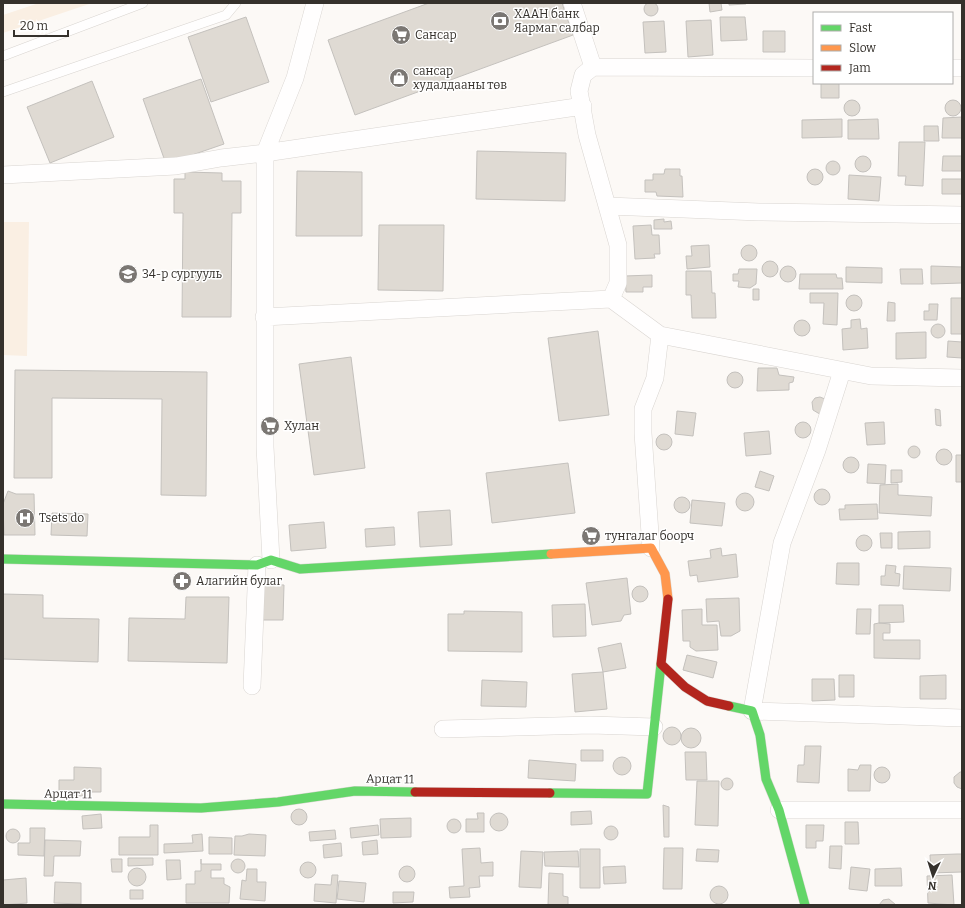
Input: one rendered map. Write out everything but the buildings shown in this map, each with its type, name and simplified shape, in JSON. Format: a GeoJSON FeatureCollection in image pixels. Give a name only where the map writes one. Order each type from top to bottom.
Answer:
{"type":"FeatureCollection","features":[{"type":"Feature","properties":{"kind":"street"},"geometry":{"type":"LineString","coordinates":[[252,686],[264,562],[265,153],[295,78],[315,3]]}},
{"type":"Feature","properties":{"kind":"street"},"geometry":{"type":"LineString","coordinates":[[572,3],[593,66]]}},
{"type":"Feature","properties":{"kind":"street"},"geometry":{"type":"LineString","coordinates":[[611,299],[618,283],[618,245],[587,134],[579,91],[583,75],[593,66],[813,68]]}},
{"type":"Feature","properties":{"kind":"street"},"geometry":{"type":"LineString","coordinates":[[3,175],[176,166],[221,158],[265,153],[583,106]]}},
{"type":"Feature","properties":{"kind":"street"},"geometry":{"type":"LineString","coordinates":[[608,206],[759,212],[962,215]]}},
{"type":"Feature","properties":{"kind":"street"},"geometry":{"type":"LineString","coordinates":[[264,317],[611,299],[660,335],[871,376],[962,378]]}},
{"type":"Feature","properties":{"kind":"street"},"geometry":{"type":"LineString","coordinates":[[3,559],[264,562],[300,569],[651,548],[643,433],[643,409],[655,378],[660,335]]}},
{"type":"Feature","properties":{"kind":"street"},"geometry":{"type":"LineString","coordinates":[[805,905],[779,810],[766,779],[760,735],[752,710],[782,543],[817,450],[842,371]]}},
{"type":"Feature","properties":{"kind":"street","name":"Арцат 11"},"geometry":{"type":"LineString","coordinates":[[3,804],[201,808],[278,802],[355,791],[647,794],[669,594],[665,574],[651,548]]}},
{"type":"Feature","properties":{"kind":"street"},"geometry":{"type":"LineString","coordinates":[[661,664],[686,687],[707,701],[752,710],[962,718]]}},
{"type":"Feature","properties":{"kind":"street"},"geometry":{"type":"LineString","coordinates":[[443,729],[591,725],[654,727]]}},
{"type":"Feature","properties":{"kind":"street"},"geometry":{"type":"LineString","coordinates":[[779,810],[962,810]]}},
{"type":"Feature","properties":{"kind":"lane"},"geometry":{"type":"LineString","coordinates":[[3,56],[143,3]]}},
{"type":"Feature","properties":{"kind":"lane"},"geometry":{"type":"LineString","coordinates":[[3,92],[226,15],[236,3]]}},
{"type":"Feature","properties":{"kind":"shaded area"},"geometry":{"type":"Polygon","coordinates":[[[39,3],[92,3],[3,33],[3,15],[39,3]]]}},
{"type":"Feature","properties":{"kind":"shaded area"},"geometry":{"type":"Polygon","coordinates":[[[3,222],[29,222],[27,356],[3,355],[3,222]]]}},
{"type":"Feature","properties":{"kind":"traffic: fast"},"geometry":{"type":"LineString","coordinates":[[3,559],[257,565],[271,560],[300,569],[551,554]]}},
{"type":"Feature","properties":{"kind":"traffic: fast"},"geometry":{"type":"LineString","coordinates":[[550,793],[647,794],[661,664]]}},
{"type":"Feature","properties":{"kind":"traffic: fast"},"geometry":{"type":"LineString","coordinates":[[729,706],[752,711],[760,735],[766,779],[779,810],[805,905]]}},
{"type":"Feature","properties":{"kind":"traffic: fast"},"geometry":{"type":"LineString","coordinates":[[3,804],[201,808],[278,802],[355,791],[415,792]]}},
{"type":"Feature","properties":{"kind":"traffic: slow"},"geometry":{"type":"LineString","coordinates":[[551,554],[651,548],[665,574],[668,599]]}},
{"type":"Feature","properties":{"kind":"traffic: jam"},"geometry":{"type":"LineString","coordinates":[[668,599],[661,664],[685,687],[707,701],[729,706]]}},
{"type":"Feature","properties":{"kind":"traffic: jam"},"geometry":{"type":"LineString","coordinates":[[415,792],[550,793]]}},
{"type":"Feature","properties":{"kind":"place","name":"ХААН банк Яармаг салбар"},"geometry":{"type":"Point","coordinates":[500,21]}},
{"type":"Feature","properties":{"kind":"place","name":"Сансар"},"geometry":{"type":"Point","coordinates":[401,35]}},
{"type":"Feature","properties":{"kind":"place","name":"сансар худалдааны төв"},"geometry":{"type":"Point","coordinates":[399,78]}},
{"type":"Feature","properties":{"kind":"place","name":"34-р сургууль"},"geometry":{"type":"Point","coordinates":[128,274]}},
{"type":"Feature","properties":{"kind":"place","name":"Хулан"},"geometry":{"type":"Point","coordinates":[270,426]}},
{"type":"Feature","properties":{"kind":"place","name":"Tsets do"},"geometry":{"type":"Point","coordinates":[25,518]}},
{"type":"Feature","properties":{"kind":"place","name":"тунгалаг боорч"},"geometry":{"type":"Point","coordinates":[591,536]}},
{"type":"Feature","properties":{"kind":"place","name":"Алагийн булаг"},"geometry":{"type":"Point","coordinates":[182,581]}}]}
